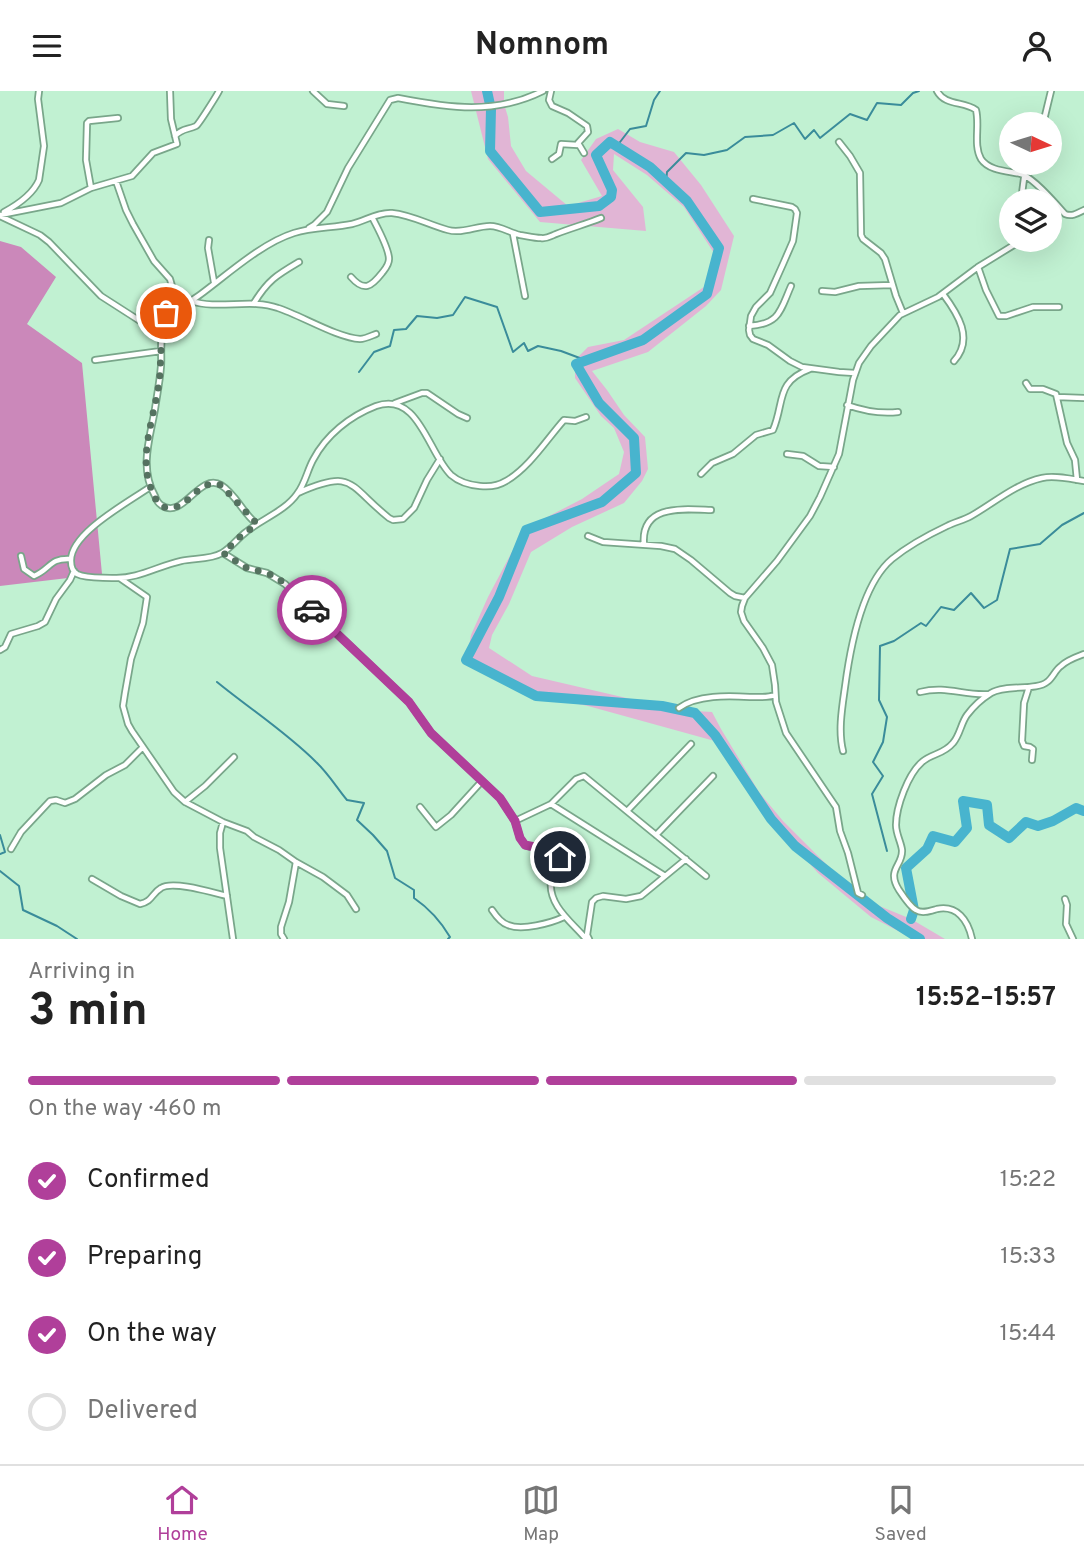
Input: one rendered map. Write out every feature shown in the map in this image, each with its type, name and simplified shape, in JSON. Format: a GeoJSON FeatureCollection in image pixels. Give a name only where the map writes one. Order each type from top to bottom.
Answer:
{"type":"FeatureCollection","features":[{"type":"Feature","properties":{"kind":"street"},"geometry":{"type":"LineString","coordinates":[[0,215],[21,201],[39,180],[44,146],[39,91]]}},
{"type":"Feature","properties":{"kind":"street"},"geometry":{"type":"LineString","coordinates":[[0,215],[61,203],[90,188],[132,176],[153,153],[176,145],[170,91]]}},
{"type":"Feature","properties":{"kind":"street"},"geometry":{"type":"LineString","coordinates":[[175,136],[181,130],[196,126],[201,121],[219,91]]}},
{"type":"Feature","properties":{"kind":"street"},"geometry":{"type":"LineString","coordinates":[[313,91],[327,104],[344,106]]}},
{"type":"Feature","properties":{"kind":"street"},"geometry":{"type":"LineString","coordinates":[[304,230],[314,225],[327,212],[348,168],[390,100],[398,98],[464,108],[507,104],[528,99],[543,91]]}},
{"type":"Feature","properties":{"kind":"street"},"geometry":{"type":"LineString","coordinates":[[551,91],[549,100],[552,106],[587,125],[588,132],[578,145]]}},
{"type":"Feature","properties":{"kind":"street"},"geometry":{"type":"LineString","coordinates":[[937,91],[941,98],[969,105],[976,110],[978,152],[985,163],[999,169]]}},
{"type":"Feature","properties":{"kind":"street"},"geometry":{"type":"LineString","coordinates":[[1046,112],[1051,91]]}},
{"type":"Feature","properties":{"kind":"street"},"geometry":{"type":"LineString","coordinates":[[90,188],[86,160],[87,123],[118,118]]}},
{"type":"Feature","properties":{"kind":"street"},"geometry":{"type":"LineString","coordinates":[[839,142],[860,173],[861,235],[885,259],[903,313]]}},
{"type":"Feature","properties":{"kind":"street"},"geometry":{"type":"LineString","coordinates":[[552,159],[559,154],[561,144],[578,145],[584,153]]}},
{"type":"Feature","properties":{"kind":"street"},"geometry":{"type":"LineString","coordinates":[[1022,189],[1024,175]]}},
{"type":"Feature","properties":{"kind":"street"},"geometry":{"type":"LineString","coordinates":[[1024,175],[1065,214],[1084,211]]}},
{"type":"Feature","properties":{"kind":"street"},"geometry":{"type":"LineString","coordinates":[[116,181],[133,224],[172,286],[146,460],[150,487],[159,504],[172,507],[181,504],[200,488],[214,483],[228,491],[257,524]]}},
{"type":"Feature","properties":{"kind":"street"},"geometry":{"type":"LineString","coordinates":[[753,199],[792,207],[797,213],[791,246],[773,287],[753,311],[749,326],[753,339],[768,345],[793,363],[811,369],[855,373]]}},
{"type":"Feature","properties":{"kind":"street"},"geometry":{"type":"LineString","coordinates":[[164,327],[176,311],[225,275],[271,244],[304,230],[347,225],[391,213],[413,217],[451,231],[496,226],[513,234],[542,239],[601,218]]}},
{"type":"Feature","properties":{"kind":"street"},"geometry":{"type":"LineString","coordinates":[[0,215],[49,242],[101,296],[154,330],[162,339]]}},
{"type":"Feature","properties":{"kind":"street"},"geometry":{"type":"LineString","coordinates":[[351,277],[361,286],[368,286],[374,283],[389,263],[389,254],[372,217]]}},
{"type":"Feature","properties":{"kind":"street"},"geometry":{"type":"LineString","coordinates":[[513,234],[525,296]]}},
{"type":"Feature","properties":{"kind":"street"},"geometry":{"type":"LineString","coordinates":[[209,240],[209,256],[215,283]]}},
{"type":"Feature","properties":{"kind":"street"},"geometry":{"type":"LineString","coordinates":[[862,895],[858,893],[836,807],[786,733],[779,715],[772,665],[742,617],[742,606],[745,598],[810,516],[820,497],[841,446],[847,405],[859,362],[903,313],[943,294],[1002,252]]}},
{"type":"Feature","properties":{"kind":"street"},"geometry":{"type":"LineString","coordinates":[[254,304],[268,283],[299,262]]}},
{"type":"Feature","properties":{"kind":"street"},"geometry":{"type":"LineString","coordinates":[[978,267],[999,316],[1033,307],[1059,307]]}},
{"type":"Feature","properties":{"kind":"street"},"geometry":{"type":"LineString","coordinates":[[822,291],[835,292],[859,286],[892,285]]}},
{"type":"Feature","properties":{"kind":"street"},"geometry":{"type":"LineString","coordinates":[[749,326],[768,323],[777,317],[791,286]]}},
{"type":"Feature","properties":{"kind":"street"},"geometry":{"type":"LineString","coordinates":[[943,294],[957,314],[964,336],[964,346],[954,361]]}},
{"type":"Feature","properties":{"kind":"street"},"geometry":{"type":"LineString","coordinates":[[190,301],[233,306],[265,305],[280,308],[351,337],[360,339],[376,334]]}},
{"type":"Feature","properties":{"kind":"street"},"geometry":{"type":"LineString","coordinates":[[95,360],[161,351]]}},
{"type":"Feature","properties":{"kind":"street"},"geometry":{"type":"LineString","coordinates":[[701,474],[712,463],[733,454],[756,435],[773,430],[789,381],[799,373],[811,369]]}},
{"type":"Feature","properties":{"kind":"street"},"geometry":{"type":"LineString","coordinates":[[1026,383],[1028,389],[1056,394],[1075,460],[1077,480]]}},
{"type":"Feature","properties":{"kind":"street"},"geometry":{"type":"LineString","coordinates":[[298,493],[312,461],[327,440],[346,422],[369,409],[427,393],[467,418]]}},
{"type":"Feature","properties":{"kind":"street"},"geometry":{"type":"LineString","coordinates":[[1057,397],[1084,398]]}},
{"type":"Feature","properties":{"kind":"street"},"geometry":{"type":"LineString","coordinates":[[394,403],[414,417],[450,474],[467,484],[496,486],[509,480],[535,455],[564,420],[575,421],[586,417]]}},
{"type":"Feature","properties":{"kind":"street"},"geometry":{"type":"LineString","coordinates":[[847,405],[886,414],[898,412]]}},
{"type":"Feature","properties":{"kind":"street"},"geometry":{"type":"LineString","coordinates":[[787,454],[803,456],[819,466],[834,467]]}},
{"type":"Feature","properties":{"kind":"street"},"geometry":{"type":"LineString","coordinates":[[150,487],[86,533],[74,546],[71,559],[74,571],[79,575],[120,578],[137,576],[180,561],[212,557],[223,553],[298,493],[334,480],[351,484],[389,518],[402,519],[414,508],[440,459]]}},
{"type":"Feature","properties":{"kind":"street"},"geometry":{"type":"LineString","coordinates":[[843,751],[841,722],[850,649],[872,586],[890,561],[923,539],[1030,482],[1043,477],[1084,481]]}},
{"type":"Feature","properties":{"kind":"street"},"geometry":{"type":"LineString","coordinates":[[644,545],[645,528],[660,513],[680,508],[711,510]]}},
{"type":"Feature","properties":{"kind":"street"},"geometry":{"type":"LineString","coordinates":[[588,536],[603,542],[661,546],[681,553],[730,593],[745,598]]}},
{"type":"Feature","properties":{"kind":"street"},"geometry":{"type":"LineString","coordinates":[[223,553],[247,568],[276,577],[292,589],[409,702],[431,733],[500,798],[515,821],[525,845],[554,851],[560,857],[551,884],[555,901],[564,917],[588,939]]}},
{"type":"Feature","properties":{"kind":"street"},"geometry":{"type":"LineString","coordinates":[[21,556],[24,569],[34,576],[58,559],[71,559]]}},
{"type":"Feature","properties":{"kind":"street"},"geometry":{"type":"LineString","coordinates":[[0,650],[11,634],[45,622],[74,571]]}},
{"type":"Feature","properties":{"kind":"street"},"geometry":{"type":"LineString","coordinates":[[120,578],[146,597],[143,623],[127,675],[123,706],[128,724],[174,792],[185,802],[247,831],[323,877],[347,895],[356,909]]}},
{"type":"Feature","properties":{"kind":"street"},"geometry":{"type":"LineString","coordinates":[[920,692],[950,689],[990,694],[1015,687],[1047,683],[1062,664],[1084,654]]}},
{"type":"Feature","properties":{"kind":"street"},"geometry":{"type":"LineString","coordinates":[[1030,686],[1024,703],[1022,741],[1033,749],[1032,760]]}},
{"type":"Feature","properties":{"kind":"street"},"geometry":{"type":"LineString","coordinates":[[972,939],[967,923],[961,915],[951,909],[919,912],[914,910],[897,888],[894,870],[902,853],[896,825],[901,798],[922,761],[950,747],[956,740],[966,716],[990,694]]}},
{"type":"Feature","properties":{"kind":"street"},"geometry":{"type":"LineString","coordinates":[[679,708],[688,703],[711,699],[765,698],[775,695]]}},
{"type":"Feature","properties":{"kind":"street"},"geometry":{"type":"LineString","coordinates":[[627,811],[691,744]]}},
{"type":"Feature","properties":{"kind":"street"},"geometry":{"type":"LineString","coordinates":[[11,849],[21,832],[50,801],[65,803],[75,799],[106,775],[125,765],[144,747]]}},
{"type":"Feature","properties":{"kind":"street"},"geometry":{"type":"LineString","coordinates":[[185,802],[234,757]]}},
{"type":"Feature","properties":{"kind":"street"},"geometry":{"type":"LineString","coordinates":[[515,821],[551,804],[576,779],[584,776],[706,876]]}},
{"type":"Feature","properties":{"kind":"street"},"geometry":{"type":"LineString","coordinates":[[656,835],[713,776]]}},
{"type":"Feature","properties":{"kind":"street"},"geometry":{"type":"LineString","coordinates":[[421,807],[436,827],[482,781]]}},
{"type":"Feature","properties":{"kind":"street"},"geometry":{"type":"LineString","coordinates":[[551,804],[665,876]]}},
{"type":"Feature","properties":{"kind":"street"},"geometry":{"type":"LineString","coordinates":[[223,822],[220,848],[233,939]]}},
{"type":"Feature","properties":{"kind":"street"},"geometry":{"type":"LineString","coordinates":[[588,939],[592,902],[596,898],[603,895],[626,899],[641,896],[686,859]]}},
{"type":"Feature","properties":{"kind":"street"},"geometry":{"type":"LineString","coordinates":[[284,939],[281,927],[289,902],[296,862]]}},
{"type":"Feature","properties":{"kind":"street"},"geometry":{"type":"LineString","coordinates":[[92,879],[139,904],[149,901],[166,885],[227,896]]}},
{"type":"Feature","properties":{"kind":"street"},"geometry":{"type":"LineString","coordinates":[[1065,899],[1066,924],[1073,939]]}},
{"type":"Feature","properties":{"kind":"street"},"geometry":{"type":"LineString","coordinates":[[492,910],[497,918],[511,927],[546,924],[564,917]]}},
{"type":"Feature","properties":{"kind":"shaded area"},"geometry":{"type":"Polygon","coordinates":[[[471,91],[504,91],[511,146],[526,171],[568,206],[602,196],[581,160],[596,139],[618,129],[640,142],[674,152],[701,185],[734,236],[721,290],[706,306],[648,352],[592,371],[624,415],[645,437],[648,469],[624,503],[572,527],[531,552],[509,604],[492,635],[489,648],[532,676],[678,710],[712,712],[759,792],[783,821],[860,898],[911,919],[945,939],[914,939],[871,917],[818,873],[758,800],[722,743],[588,706],[535,695],[466,663],[471,635],[524,529],[582,499],[619,474],[624,452],[614,428],[601,416],[575,378],[575,360],[588,347],[624,340],[704,287],[714,253],[684,207],[647,175],[614,154],[613,170],[643,207],[646,231],[540,222],[488,159],[471,91]]]}},
{"type":"Feature","properties":{"kind":"shaded area"},"geometry":{"type":"Polygon","coordinates":[[[0,241],[21,247],[56,277],[27,324],[82,363],[102,574],[0,586],[0,241]]]}},
{"type":"Feature","properties":{"kind":"waterway"},"geometry":{"type":"LineString","coordinates":[[487,91],[491,109],[490,151],[540,212],[599,206],[611,197],[612,190],[596,155],[610,142],[650,167],[687,201],[719,248],[707,294],[643,340],[576,364],[599,403],[634,438],[636,473],[602,502],[526,530],[499,597],[466,660],[536,696],[662,706],[695,713],[715,735],[771,819],[795,846],[887,918],[920,939]]}},
{"type":"Feature","properties":{"kind":"waterway"},"geometry":{"type":"LineString","coordinates":[[617,146],[630,129],[646,126],[654,100],[660,91]]}},
{"type":"Feature","properties":{"kind":"waterway"},"geometry":{"type":"LineString","coordinates":[[666,182],[667,172],[686,153],[704,155],[727,150],[745,137],[773,135],[794,123],[805,139],[814,130],[820,138],[850,114],[867,120],[877,103],[901,105],[913,93],[919,91]]}},
{"type":"Feature","properties":{"kind":"waterway"},"geometry":{"type":"LineString","coordinates":[[359,372],[374,352],[390,346],[394,330],[406,329],[417,316],[437,318],[453,315],[465,297],[497,307],[513,352],[524,343],[528,351],[538,346],[585,360]]}},
{"type":"Feature","properties":{"kind":"waterway"},"geometry":{"type":"LineString","coordinates":[[887,851],[872,794],[883,776],[873,762],[883,742],[887,717],[879,700],[880,646],[894,641],[921,623],[926,626],[941,607],[954,610],[971,593],[984,608],[997,600],[1010,549],[1040,544],[1062,525],[1084,513]]}},
{"type":"Feature","properties":{"kind":"waterway"},"geometry":{"type":"LineString","coordinates":[[217,682],[304,751],[347,800],[364,803],[357,820],[387,851],[395,878],[414,890],[414,898],[438,920],[450,937],[448,939]]}},
{"type":"Feature","properties":{"kind":"waterway"},"geometry":{"type":"LineString","coordinates":[[911,919],[914,910],[906,868],[927,849],[933,836],[955,842],[967,828],[963,801],[987,805],[989,825],[1009,838],[1026,822],[1038,826],[1076,808],[1084,811]]}},
{"type":"Feature","properties":{"kind":"waterway"},"geometry":{"type":"LineString","coordinates":[[0,835],[5,852],[0,854]]}},
{"type":"Feature","properties":{"kind":"waterway"},"geometry":{"type":"LineString","coordinates":[[0,871],[19,886],[23,910],[77,939]]}},
{"type":"Feature","properties":{"kind":"way so far"},"geometry":{"type":"LineString","coordinates":[[166,313],[159,385],[146,460],[150,487],[159,504],[172,507],[186,501],[207,484],[221,485],[257,524],[223,553],[247,568],[276,577],[312,610]]}},
{"type":"Feature","properties":{"kind":"route"},"geometry":{"type":"LineString","coordinates":[[312,610],[409,702],[431,733],[500,798],[509,809],[520,838],[527,847],[554,851],[560,857]]}}]}
